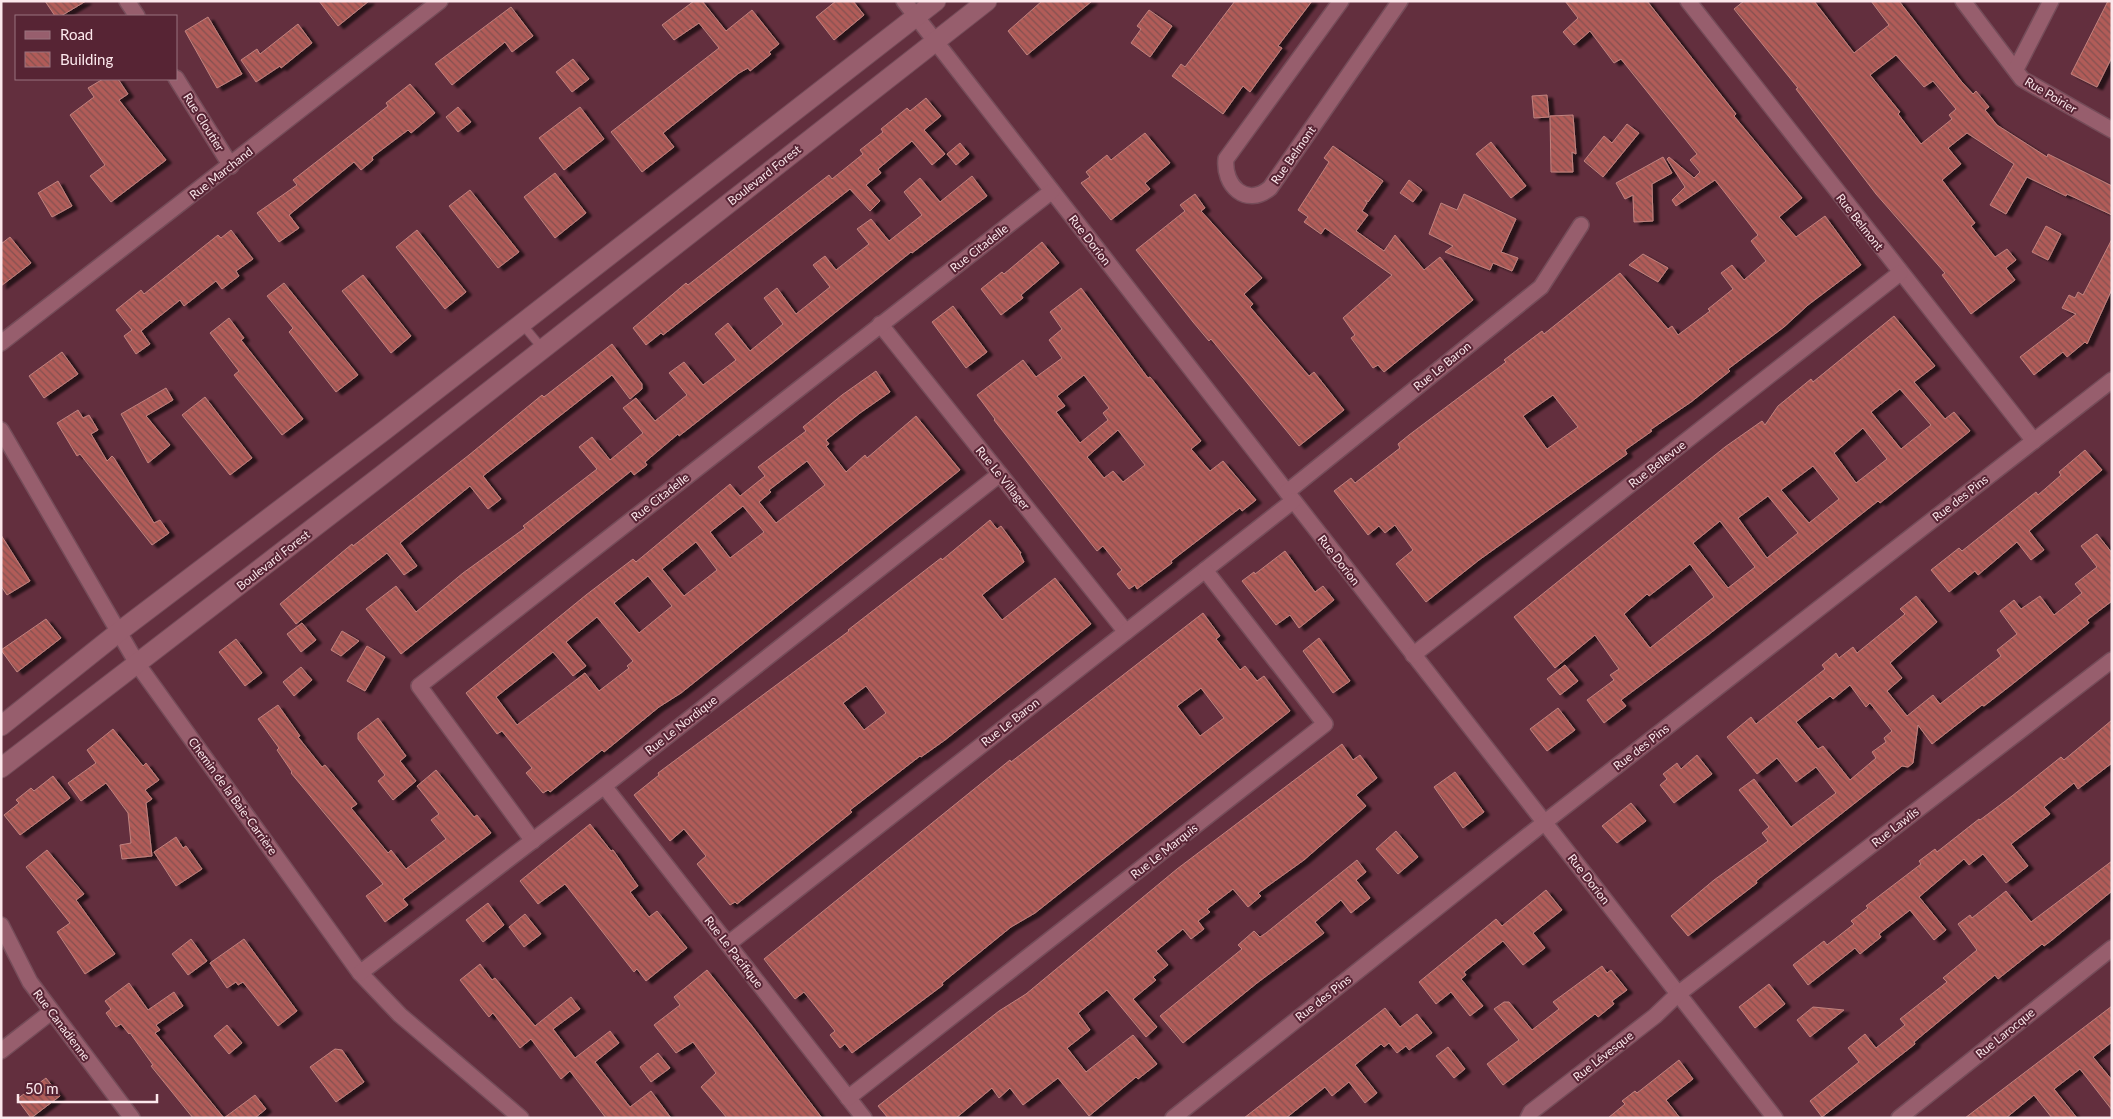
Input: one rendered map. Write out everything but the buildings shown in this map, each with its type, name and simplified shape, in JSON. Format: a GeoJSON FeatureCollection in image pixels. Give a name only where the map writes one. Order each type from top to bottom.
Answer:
{"type":"FeatureCollection","features":[{"type":"Feature","properties":{"kind":"street"},"geometry":{"type":"LineString","coordinates":[[127,1],[136,15]]}},
{"type":"Feature","properties":{"kind":"street","name":"Rue Marchand"},"geometry":{"type":"LineString","coordinates":[[1,343],[231,166],[440,1]]}},
{"type":"Feature","properties":{"kind":"street","name":"Rue Dorion"},"geometry":{"type":"LineString","coordinates":[[904,1],[1775,1118]]}},
{"type":"Feature","properties":{"kind":"street"},"geometry":{"type":"LineString","coordinates":[[1,726],[120,630],[385,430],[936,1]]}},
{"type":"Feature","properties":{"kind":"street","name":"Boulevard Forest"},"geometry":{"type":"LineString","coordinates":[[1,768],[138,665],[987,1]]}},
{"type":"Feature","properties":{"kind":"street","name":"Rue Belmont"},"geometry":{"type":"LineString","coordinates":[[1341,1],[1226,159],[1224,171],[1229,182],[1246,195],[1254,195],[1270,188],[1400,1]]}},
{"type":"Feature","properties":{"kind":"street","name":"Rue Belmont"},"geometry":{"type":"LineString","coordinates":[[1688,1],[2034,441]]}},
{"type":"Feature","properties":{"kind":"street","name":"Rue Poirier"},"geometry":{"type":"LineString","coordinates":[[1963,1],[2022,79],[2112,130]]}},
{"type":"Feature","properties":{"kind":"street"},"geometry":{"type":"LineString","coordinates":[[2016,69],[2051,1]]}},
{"type":"Feature","properties":{"kind":"street","name":"Rue Cloutier"},"geometry":{"type":"LineString","coordinates":[[177,80],[231,166]]}},
{"type":"Feature","properties":{"kind":"street","name":"Rue Citadelle"},"geometry":{"type":"LineString","coordinates":[[533,841],[419,686],[1052,190]]}},
{"type":"Feature","properties":{"kind":"street","name":"Rue Le Baron"},"geometry":{"type":"LineString","coordinates":[[728,944],[1205,570],[1290,496],[1541,287],[1581,225]]}},
{"type":"Feature","properties":{"kind":"street","name":"Rue Bellevue"},"geometry":{"type":"LineString","coordinates":[[1414,654],[1900,273]]}},
{"type":"Feature","properties":{"kind":"street","name":"Rue Le Villager"},"geometry":{"type":"LineString","coordinates":[[880,324],[1126,632]]}},
{"type":"Feature","properties":{"kind":"street","name":"Rue des Pins"},"geometry":{"type":"LineString","coordinates":[[1173,1118],[1544,822],[2112,380]]}},
{"type":"Feature","properties":{"kind":"street","name":"Chemin de la Baie-Carrière"},"geometry":{"type":"LineString","coordinates":[[1,430],[120,630],[138,665],[360,973],[400,1015],[521,1118]]}},
{"type":"Feature","properties":{"kind":"street","name":"Rue Le Nordique"},"geometry":{"type":"LineString","coordinates":[[360,973],[604,786],[1000,474]]}},
{"type":"Feature","properties":{"kind":"street","name":"Rue Le Marquis"},"geometry":{"type":"LineString","coordinates":[[848,1098],[1325,724],[1205,570]]}},
{"type":"Feature","properties":{"kind":"street","name":"Rue Lawlis"},"geometry":{"type":"LineString","coordinates":[[1678,994],[2112,660]]}},
{"type":"Feature","properties":{"kind":"street","name":"Rue Le Pacifique"},"geometry":{"type":"LineString","coordinates":[[604,786],[864,1118]]}},
{"type":"Feature","properties":{"kind":"street","name":"Rue Canadienne"},"geometry":{"type":"LineString","coordinates":[[1,926],[30,982],[132,1118]]}},
{"type":"Feature","properties":{"kind":"street","name":"Rue Larocque"},"geometry":{"type":"LineString","coordinates":[[1899,1118],[2112,948]]}},
{"type":"Feature","properties":{"kind":"street","name":"Rue Lévesque"},"geometry":{"type":"LineString","coordinates":[[1528,1118],[1531,1112],[1655,1016],[1678,994]]}},
{"type":"Feature","properties":{"kind":"street"},"geometry":{"type":"LineString","coordinates":[[1,1051],[51,1012]]}},
{"type":"Feature","properties":{"kind":"lane"},"geometry":{"type":"LineString","coordinates":[[521,323],[542,349]]}}]}
